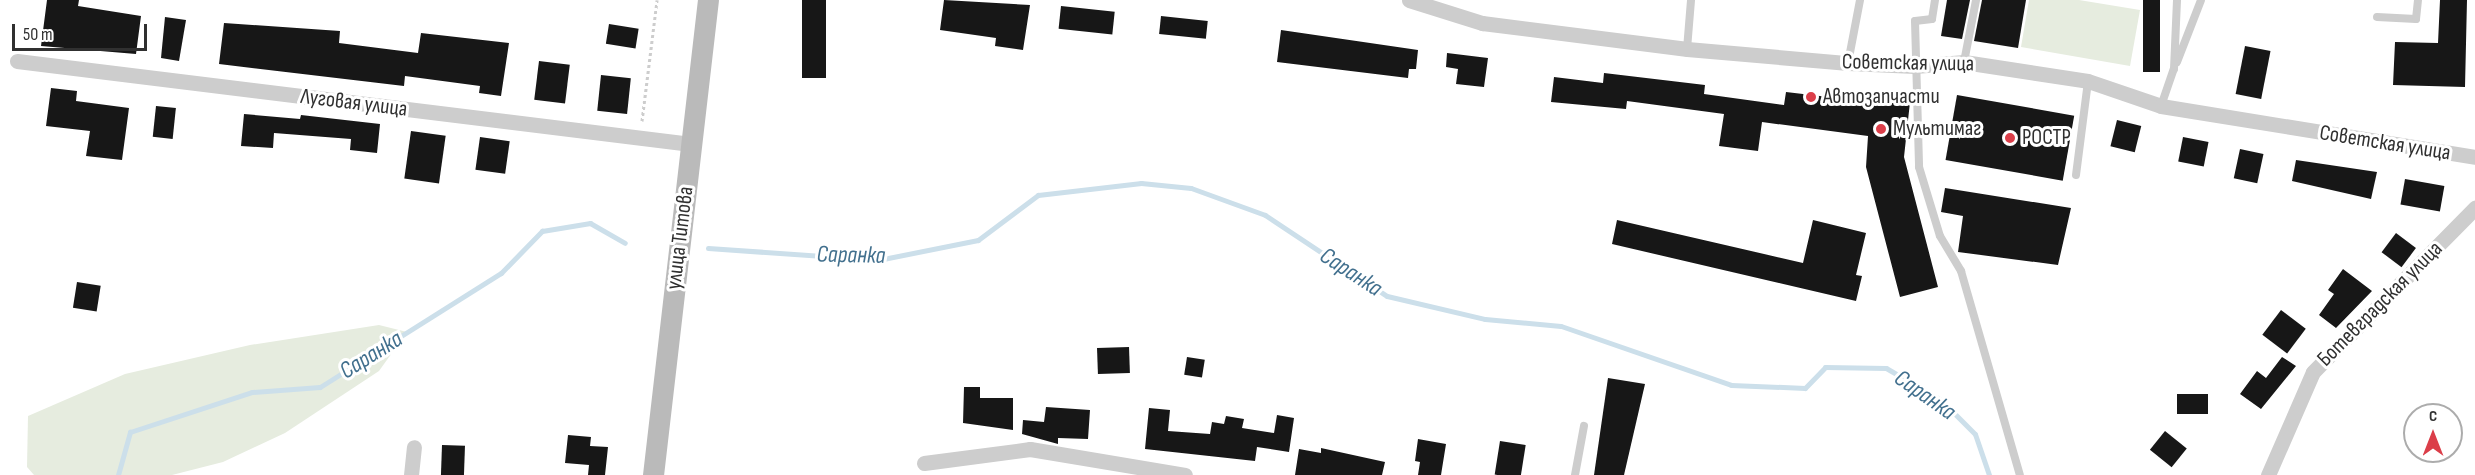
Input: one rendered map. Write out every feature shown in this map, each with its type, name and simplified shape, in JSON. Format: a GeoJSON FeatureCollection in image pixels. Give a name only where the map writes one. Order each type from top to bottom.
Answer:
{"type":"FeatureCollection","features":[{"type":"Feature","properties":{"kind":"main road","name":"улица Титова"},"geometry":{"type":"LineString","coordinates":[[652,475],[708,0]]}},
{"type":"Feature","properties":{"kind":"street","name":"Советская улица"},"geometry":{"type":"LineString","coordinates":[[1409,0],[1482,22],[1687,49],[1848,63],[1915,66],[1964,62],[2088,81],[2161,106],[2475,157]]}},
{"type":"Feature","properties":{"kind":"street","name":"Луговая улица"},"geometry":{"type":"LineString","coordinates":[[17,61],[691,144]]}},
{"type":"Feature","properties":{"kind":"street","name":"Ботевградская улица"},"geometry":{"type":"LineString","coordinates":[[2268,475],[2313,372],[2475,208]]}},
{"type":"Feature","properties":{"kind":"street"},"geometry":{"type":"LineString","coordinates":[[411,475],[414,447]]}},
{"type":"Feature","properties":{"kind":"street"},"geometry":{"type":"LineString","coordinates":[[924,463],[1030,449],[1185,475]]}},
{"type":"Feature","properties":{"kind":"lane"},"geometry":{"type":"LineString","coordinates":[[1687,49],[1691,0]]}},
{"type":"Feature","properties":{"kind":"lane"},"geometry":{"type":"LineString","coordinates":[[1848,63],[1860,0]]}},
{"type":"Feature","properties":{"kind":"lane"},"geometry":{"type":"LineString","coordinates":[[1935,0],[1932,19],[1915,21],[1919,167],[1940,236],[1961,271],[2020,475]]}},
{"type":"Feature","properties":{"kind":"lane"},"geometry":{"type":"LineString","coordinates":[[1964,62],[1977,0]]}},
{"type":"Feature","properties":{"kind":"lane"},"geometry":{"type":"LineString","coordinates":[[2174,69],[2177,0]]}},
{"type":"Feature","properties":{"kind":"lane"},"geometry":{"type":"LineString","coordinates":[[2161,106],[2201,0]]}},
{"type":"Feature","properties":{"kind":"lane"},"geometry":{"type":"LineString","coordinates":[[2377,17],[2416,19],[2418,0]]}},
{"type":"Feature","properties":{"kind":"lane"},"geometry":{"type":"LineString","coordinates":[[2076,175],[2088,81]]}},
{"type":"Feature","properties":{"kind":"lane"},"geometry":{"type":"LineString","coordinates":[[1575,475],[1584,426]]}},
{"type":"Feature","properties":{"kind":"path"},"geometry":{"type":"LineString","coordinates":[[640,138],[657,0]]}},
{"type":"Feature","properties":{"kind":"shaded area"},"geometry":{"type":"Polygon","coordinates":[[[2029,0],[2079,0],[2140,10],[2130,66],[2021,47],[2029,0]]]}},
{"type":"Feature","properties":{"kind":"shaded area"},"geometry":{"type":"Polygon","coordinates":[[[379,325],[407,332],[379,371],[285,433],[223,462],[172,475],[34,475],[27,467],[28,416],[125,374],[250,345],[379,325]]]}},
{"type":"Feature","properties":{"kind":"building"},"geometry":{"type":"Polygon","coordinates":[[[47,0],[79,0],[78,6],[141,16],[136,54],[41,46],[47,0]]]}},
{"type":"Feature","properties":{"kind":"building"},"geometry":{"type":"Polygon","coordinates":[[[802,0],[826,0],[826,78],[802,78],[802,0]]]}},
{"type":"Feature","properties":{"kind":"building"},"geometry":{"type":"Polygon","coordinates":[[[944,0],[1030,5],[1023,50],[995,46],[996,38],[940,30],[944,0]]]}},
{"type":"Feature","properties":{"kind":"building"},"geometry":{"type":"Polygon","coordinates":[[[1947,0],[1970,0],[1962,39],[1941,36],[1947,0]]]}},
{"type":"Feature","properties":{"kind":"building"},"geometry":{"type":"Polygon","coordinates":[[[1982,0],[2026,0],[2018,48],[1974,41],[1982,0]]]}},
{"type":"Feature","properties":{"kind":"building"},"geometry":{"type":"Polygon","coordinates":[[[2143,0],[2160,0],[2160,72],[2143,72],[2143,0]]]}},
{"type":"Feature","properties":{"kind":"building"},"geometry":{"type":"Polygon","coordinates":[[[2440,0],[2467,0],[2465,87],[2393,85],[2395,42],[2438,43],[2440,0]]]}},
{"type":"Feature","properties":{"kind":"building"},"geometry":{"type":"Polygon","coordinates":[[[1061,6],[1115,12],[1112,35],[1059,29],[1061,6]]]}},
{"type":"Feature","properties":{"kind":"building"},"geometry":{"type":"Polygon","coordinates":[[[1161,16],[1208,21],[1206,39],[1159,34],[1161,16]]]}},
{"type":"Feature","properties":{"kind":"building"},"geometry":{"type":"Polygon","coordinates":[[[165,17],[186,20],[179,61],[161,58],[165,17]]]}},
{"type":"Feature","properties":{"kind":"building"},"geometry":{"type":"Polygon","coordinates":[[[224,23],[340,31],[339,43],[418,53],[421,33],[509,43],[501,96],[479,93],[480,86],[405,76],[404,86],[219,64],[224,23]]]}},
{"type":"Feature","properties":{"kind":"building"},"geometry":{"type":"Polygon","coordinates":[[[609,24],[639,29],[636,48],[606,44],[609,24]]]}},
{"type":"Feature","properties":{"kind":"building"},"geometry":{"type":"Polygon","coordinates":[[[1281,30],[1418,50],[1416,69],[1409,69],[1408,78],[1277,62],[1281,30]]]}},
{"type":"Feature","properties":{"kind":"building"},"geometry":{"type":"Polygon","coordinates":[[[2245,46],[2271,51],[2261,99],[2236,94],[2245,46]]]}},
{"type":"Feature","properties":{"kind":"building"},"geometry":{"type":"Polygon","coordinates":[[[1447,53],[1488,58],[1484,87],[1456,84],[1458,69],[1446,67],[1447,53]]]}},
{"type":"Feature","properties":{"kind":"building"},"geometry":{"type":"Polygon","coordinates":[[[539,61],[570,65],[565,103],[534,100],[539,61]]]}},
{"type":"Feature","properties":{"kind":"building"},"geometry":{"type":"Polygon","coordinates":[[[1604,73],[1705,85],[1704,94],[1784,105],[1786,92],[1837,98],[1838,92],[1910,102],[1904,157],[1938,287],[1900,297],[1866,167],[1868,136],[1762,122],[1758,151],[1719,146],[1724,114],[1627,101],[1626,109],[1551,102],[1554,77],[1603,83],[1604,73]]]}},
{"type":"Feature","properties":{"kind":"building"},"geometry":{"type":"Polygon","coordinates":[[[601,75],[631,78],[627,114],[597,111],[601,75]]]}},
{"type":"Feature","properties":{"kind":"building"},"geometry":{"type":"Polygon","coordinates":[[[51,88],[77,91],[76,101],[129,108],[122,160],[86,156],[90,131],[46,126],[51,88]]]}},
{"type":"Feature","properties":{"kind":"building","name":"РОСТР"},"geometry":{"type":"Polygon","coordinates":[[[1957,95],[2074,116],[2063,181],[1946,160],[1957,95]]]}},
{"type":"Feature","properties":{"kind":"building"},"geometry":{"type":"Polygon","coordinates":[[[156,106],[176,108],[173,139],[153,137],[156,106]]]}},
{"type":"Feature","properties":{"kind":"building"},"geometry":{"type":"Polygon","coordinates":[[[244,114],[300,119],[301,115],[380,124],[377,153],[350,150],[351,139],[274,133],[273,148],[241,146],[244,114]]]}},
{"type":"Feature","properties":{"kind":"building"},"geometry":{"type":"Polygon","coordinates":[[[2117,120],[2141,126],[2135,152],[2110,146],[2117,120]]]}},
{"type":"Feature","properties":{"kind":"building"},"geometry":{"type":"Polygon","coordinates":[[[411,131],[446,136],[439,183],[404,179],[411,131]]]}},
{"type":"Feature","properties":{"kind":"building"},"geometry":{"type":"Polygon","coordinates":[[[480,137],[510,141],[505,174],[475,170],[480,137]]]}},
{"type":"Feature","properties":{"kind":"building"},"geometry":{"type":"Polygon","coordinates":[[[2183,137],[2209,142],[2204,167],[2178,162],[2183,137]]]}},
{"type":"Feature","properties":{"kind":"building"},"geometry":{"type":"Polygon","coordinates":[[[2240,149],[2263,154],[2257,183],[2234,178],[2240,149]]]}},
{"type":"Feature","properties":{"kind":"building"},"geometry":{"type":"Polygon","coordinates":[[[2296,160],[2377,172],[2371,199],[2292,181],[2296,160]]]}},
{"type":"Feature","properties":{"kind":"building"},"geometry":{"type":"Polygon","coordinates":[[[2405,179],[2444,186],[2440,212],[2400,205],[2405,179]]]}},
{"type":"Feature","properties":{"kind":"building"},"geometry":{"type":"Polygon","coordinates":[[[1945,188],[2071,208],[2058,265],[1958,252],[1963,216],[1941,212],[1945,188]]]}},
{"type":"Feature","properties":{"kind":"building"},"geometry":{"type":"Polygon","coordinates":[[[1617,220],[1803,263],[1813,220],[1866,233],[1856,275],[1862,276],[1856,301],[1612,244],[1617,220]]]}},
{"type":"Feature","properties":{"kind":"building"},"geometry":{"type":"Polygon","coordinates":[[[2396,233],[2416,248],[2402,267],[2382,252],[2396,233]]]}},
{"type":"Feature","properties":{"kind":"building"},"geometry":{"type":"Polygon","coordinates":[[[2343,269],[2372,291],[2336,328],[2319,315],[2334,294],[2328,290],[2343,269]]]}},
{"type":"Feature","properties":{"kind":"building"},"geometry":{"type":"Polygon","coordinates":[[[77,282],[101,286],[97,311],[73,308],[77,282]]]}},
{"type":"Feature","properties":{"kind":"building"},"geometry":{"type":"Polygon","coordinates":[[[2281,310],[2306,329],[2287,353],[2262,335],[2281,310]]]}},
{"type":"Feature","properties":{"kind":"building"},"geometry":{"type":"Polygon","coordinates":[[[1129,347],[1130,373],[1098,374],[1097,348],[1129,347]]]}},
{"type":"Feature","properties":{"kind":"building"},"geometry":{"type":"Polygon","coordinates":[[[1187,357],[1205,360],[1202,378],[1184,375],[1187,357]]]}},
{"type":"Feature","properties":{"kind":"building"},"geometry":{"type":"Polygon","coordinates":[[[2282,357],[2296,366],[2261,409],[2240,394],[2257,371],[2266,378],[2282,357]]]}},
{"type":"Feature","properties":{"kind":"building"},"geometry":{"type":"Polygon","coordinates":[[[1608,378],[1645,384],[1624,475],[1594,475],[1608,378]]]}},
{"type":"Feature","properties":{"kind":"building"},"geometry":{"type":"Polygon","coordinates":[[[964,387],[980,387],[980,398],[1013,398],[1013,430],[963,423],[964,387]]]}},
{"type":"Feature","properties":{"kind":"building"},"geometry":{"type":"Polygon","coordinates":[[[2177,394],[2208,394],[2208,414],[2177,414],[2177,394]]]}},
{"type":"Feature","properties":{"kind":"building"},"geometry":{"type":"Polygon","coordinates":[[[1046,407],[1090,410],[1088,439],[1058,438],[1058,444],[1022,434],[1023,420],[1044,422],[1046,407]]]}},
{"type":"Feature","properties":{"kind":"building"},"geometry":{"type":"Polygon","coordinates":[[[1149,408],[1170,410],[1168,431],[1210,434],[1212,422],[1224,424],[1226,416],[1244,419],[1242,428],[1274,433],[1277,415],[1294,418],[1289,452],[1257,447],[1255,461],[1145,449],[1149,408]]]}},
{"type":"Feature","properties":{"kind":"building"},"geometry":{"type":"Polygon","coordinates":[[[2165,431],[2187,449],[2172,467],[2150,450],[2165,431]]]}},
{"type":"Feature","properties":{"kind":"building"},"geometry":{"type":"Polygon","coordinates":[[[568,435],[591,437],[590,446],[608,447],[605,475],[588,475],[589,465],[565,463],[568,435]]]}},
{"type":"Feature","properties":{"kind":"building"},"geometry":{"type":"Polygon","coordinates":[[[1418,439],[1446,444],[1441,475],[1418,475],[1420,462],[1415,461],[1418,439]]]}},
{"type":"Feature","properties":{"kind":"building"},"geometry":{"type":"Polygon","coordinates":[[[1500,441],[1526,445],[1521,475],[1495,475],[1500,441]]]}},
{"type":"Feature","properties":{"kind":"building"},"geometry":{"type":"Polygon","coordinates":[[[442,445],[465,446],[464,475],[441,475],[442,445]]]}},
{"type":"Feature","properties":{"kind":"building"},"geometry":{"type":"Polygon","coordinates":[[[1321,448],[1385,462],[1382,475],[1295,475],[1299,449],[1321,453],[1321,448]]]}},
{"type":"Feature","properties":{"kind":"waterway","name":"Саранка"},"geometry":{"type":"LineString","coordinates":[[708,248],[878,260],[978,240],[1038,195],[1141,183],[1191,188],[1265,215],[1387,296],[1485,319],[1561,326],[1731,385],[1805,388],[1825,367],[1886,368],[1941,400],[1975,434],[1989,475]]}},
{"type":"Feature","properties":{"kind":"waterway","name":"Саранка"},"geometry":{"type":"LineString","coordinates":[[118,475],[130,432],[252,392],[320,387],[501,273],[542,231],[590,223],[625,243]]}},
{"type":"Feature","properties":{"kind":"place","name":"Автозапчасти"},"geometry":{"type":"Point","coordinates":[1811,97]}},
{"type":"Feature","properties":{"kind":"place","name":"Мультимаг"},"geometry":{"type":"Point","coordinates":[1881,129]}},
{"type":"Feature","properties":{"kind":"place","name":"РОСТР"},"geometry":{"type":"Point","coordinates":[2010,138]}}]}
